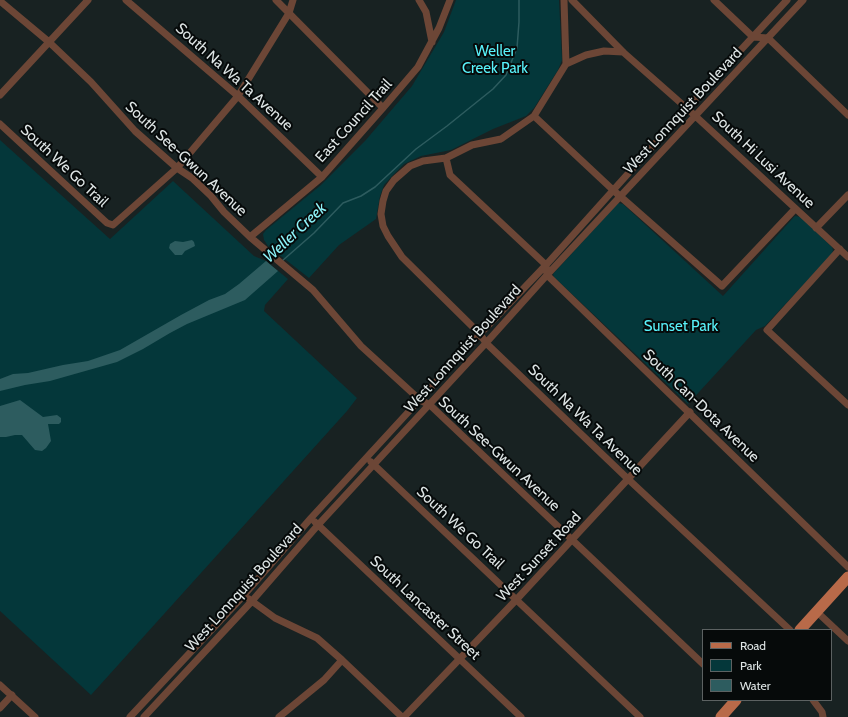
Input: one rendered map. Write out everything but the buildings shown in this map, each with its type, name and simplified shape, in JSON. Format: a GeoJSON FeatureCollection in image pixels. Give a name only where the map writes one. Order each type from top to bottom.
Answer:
{"type":"FeatureCollection","features":[{"type":"Feature","properties":{"kind":"main road"},"geometry":{"type":"LineString","coordinates":[[801,629],[848,576]]}},
{"type":"Feature","properties":{"kind":"main road"},"geometry":{"type":"LineString","coordinates":[[720,717],[735,701]]}},
{"type":"Feature","properties":{"kind":"street"},"geometry":{"type":"LineString","coordinates":[[0,95],[88,0]]}},
{"type":"Feature","properties":{"kind":"street","name":"South Na Wa Ta Avenue"},"geometry":{"type":"LineString","coordinates":[[126,0],[238,96],[322,176]]}},
{"type":"Feature","properties":{"kind":"street"},"geometry":{"type":"LineString","coordinates":[[276,0],[383,108]]}},
{"type":"Feature","properties":{"kind":"street"},"geometry":{"type":"LineString","coordinates":[[176,168],[238,96],[289,13],[293,0]]}},
{"type":"Feature","properties":{"kind":"street"},"geometry":{"type":"LineString","coordinates":[[419,0],[426,12],[432,42]]}},
{"type":"Feature","properties":{"kind":"street","name":"East Council Trail"},"geometry":{"type":"LineString","coordinates":[[250,237],[322,176],[418,67],[432,42],[448,8],[450,0]]}},
{"type":"Feature","properties":{"kind":"street"},"geometry":{"type":"LineString","coordinates":[[547,275],[546,265],[450,175],[446,158],[472,145],[501,139],[534,116],[566,64],[564,0]]}},
{"type":"Feature","properties":{"kind":"street","name":"South Hi Lusi Avenue"},"geometry":{"type":"LineString","coordinates":[[572,0],[623,52],[696,116],[848,257]]}},
{"type":"Feature","properties":{"kind":"street"},"geometry":{"type":"LineString","coordinates":[[714,0],[753,37],[768,38],[848,115]]}},
{"type":"Feature","properties":{"kind":"street","name":"West Lonnquist Boulevard"},"geometry":{"type":"LineString","coordinates":[[130,717],[244,595],[311,518],[480,334],[546,265],[687,108],[787,0]]}},
{"type":"Feature","properties":{"kind":"street","name":"West Lonnquist Boulevard"},"geometry":{"type":"LineString","coordinates":[[144,717],[252,602],[318,525],[430,405],[547,275],[803,0]]}},
{"type":"Feature","properties":{"kind":"street","name":"South See-Gwun Avenue"},"geometry":{"type":"LineString","coordinates":[[0,1],[49,42],[91,82],[135,131],[176,168],[192,178],[212,196],[224,212],[250,237],[313,290],[361,346],[420,400],[430,405],[702,663]]}},
{"type":"Feature","properties":{"kind":"street"},"geometry":{"type":"LineString","coordinates":[[566,64],[586,55],[604,51],[623,52]]}},
{"type":"Feature","properties":{"kind":"street"},"geometry":{"type":"LineString","coordinates":[[534,116],[620,197],[722,286],[795,208]]}},
{"type":"Feature","properties":{"kind":"street","name":"South We Go Trail"},"geometry":{"type":"LineString","coordinates":[[0,124],[106,223],[113,225],[176,168]]}},
{"type":"Feature","properties":{"kind":"street","name":"South Na Wa Ta Avenue"},"geometry":{"type":"LineString","coordinates":[[446,158],[423,161],[410,166],[394,180],[386,191],[381,214],[388,236],[402,257],[480,334],[486,343],[628,479],[789,629]]}},
{"type":"Feature","properties":{"kind":"street"},"geometry":{"type":"LineString","coordinates":[[816,228],[848,194]]}},
{"type":"Feature","properties":{"kind":"street"},"geometry":{"type":"LineString","coordinates":[[840,249],[767,330],[848,405]]}},
{"type":"Feature","properties":{"kind":"street","name":"South Can-Dota Avenue"},"geometry":{"type":"LineString","coordinates":[[547,275],[690,412],[848,567]]}},
{"type":"Feature","properties":{"kind":"street","name":"West Sunset Road"},"geometry":{"type":"LineString","coordinates":[[403,717],[517,600],[690,412]]}},
{"type":"Feature","properties":{"kind":"street","name":"South We Go Trail"},"geometry":{"type":"LineString","coordinates":[[367,457],[640,717]]}},
{"type":"Feature","properties":{"kind":"street","name":"South Lancaster Street"},"geometry":{"type":"LineString","coordinates":[[311,518],[521,717]]}},
{"type":"Feature","properties":{"kind":"street"},"geometry":{"type":"LineString","coordinates":[[244,595],[275,618],[317,638],[403,717]]}},
{"type":"Feature","properties":{"kind":"street"},"geometry":{"type":"LineString","coordinates":[[816,611],[848,641]]}},
{"type":"Feature","properties":{"kind":"street"},"geometry":{"type":"LineString","coordinates":[[279,717],[324,680],[342,660]]}},
{"type":"Feature","properties":{"kind":"street"},"geometry":{"type":"LineString","coordinates":[[0,686],[12,695],[35,717]]}},
{"type":"Feature","properties":{"kind":"street"},"geometry":{"type":"LineString","coordinates":[[0,708],[12,695]]}},
{"type":"Feature","properties":{"kind":"street"},"geometry":{"type":"LineString","coordinates":[[814,701],[822,712],[823,717]]}},
{"type":"Feature","properties":{"kind":"green space","name":"Weller Creek Park"},"geometry":{"type":"Polygon","coordinates":[[[456,0],[559,0],[562,60],[558,70],[534,108],[526,116],[493,129],[451,150],[421,156],[404,164],[384,185],[380,196],[376,219],[339,245],[309,278],[268,246],[264,240],[263,234],[321,185],[365,141],[412,86],[444,32],[456,0]]]}},
{"type":"Feature","properties":{"kind":"green space"},"geometry":{"type":"Polygon","coordinates":[[[0,140],[110,239],[173,181],[254,256],[266,261],[288,279],[265,305],[264,311],[357,398],[347,411],[91,695],[0,611],[0,140]]]}},
{"type":"Feature","properties":{"kind":"green space","name":"Sunset Park"},"geometry":{"type":"Polygon","coordinates":[[[618,203],[623,204],[723,296],[795,216],[801,217],[832,247],[833,250],[832,254],[765,326],[756,330],[688,404],[554,277],[553,274],[618,203]]]}},
{"type":"Feature","properties":{"kind":"water"},"geometry":{"type":"Polygon","coordinates":[[[192,240],[195,246],[185,251],[182,255],[175,255],[169,248],[170,244],[175,241],[183,242],[192,240]]]}},
{"type":"Feature","properties":{"kind":"water"},"geometry":{"type":"Polygon","coordinates":[[[266,261],[278,271],[245,300],[187,324],[117,362],[50,381],[0,391],[0,379],[13,374],[28,373],[88,361],[120,350],[209,300],[225,294],[266,261]]]}},
{"type":"Feature","properties":{"kind":"water"},"geometry":{"type":"Polygon","coordinates":[[[20,400],[43,417],[57,415],[61,418],[61,422],[59,424],[48,424],[51,441],[42,451],[35,450],[22,435],[0,437],[0,406],[20,400]]]}},
{"type":"Feature","properties":{"kind":"waterway","name":"Weller Creek"},"geometry":{"type":"LineString","coordinates":[[282,261],[314,233],[343,203],[361,196],[375,187],[416,149],[493,89],[506,75],[517,48],[519,0]]}}]}
